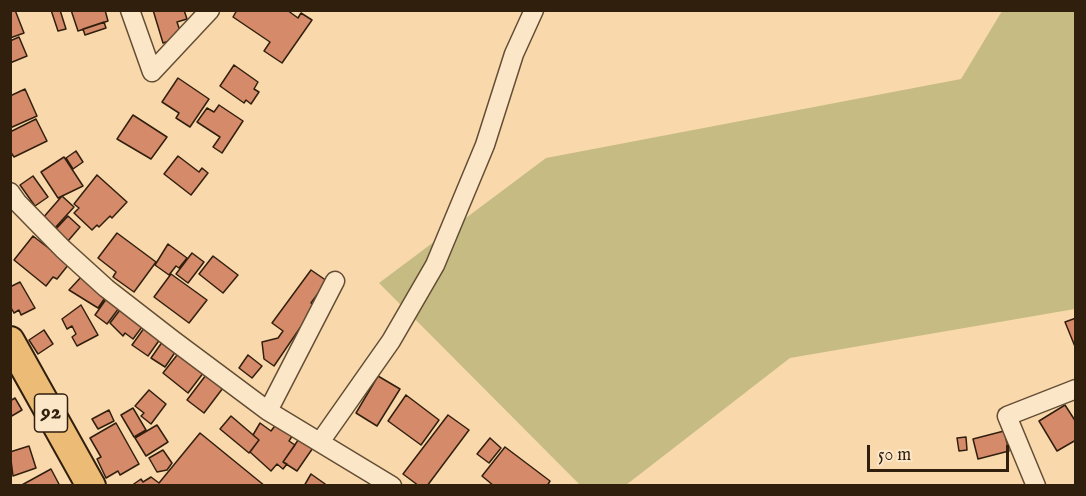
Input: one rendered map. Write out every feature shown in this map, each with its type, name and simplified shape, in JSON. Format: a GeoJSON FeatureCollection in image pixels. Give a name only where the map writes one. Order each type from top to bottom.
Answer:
{"type":"FeatureCollection","features":[{"type":"Feature","properties":{"kind":"main road","name":"92"},"geometry":{"type":"LineString","coordinates":[[10,341],[91,486]]}},
{"type":"Feature","properties":{"kind":"street"},"geometry":{"type":"LineString","coordinates":[[130,10],[152,72],[210,10]]}},
{"type":"Feature","properties":{"kind":"street"},"geometry":{"type":"LineString","coordinates":[[320,442],[391,341],[435,265],[485,145],[514,54],[534,10]]}},
{"type":"Feature","properties":{"kind":"street"},"geometry":{"type":"LineString","coordinates":[[10,192],[56,241],[106,288],[268,411],[392,486]]}},
{"type":"Feature","properties":{"kind":"street"},"geometry":{"type":"LineString","coordinates":[[268,411],[335,281]]}},
{"type":"Feature","properties":{"kind":"street"},"geometry":{"type":"LineString","coordinates":[[1036,486],[1007,416],[1076,389]]}},
{"type":"Feature","properties":{"kind":"shaded area"},"geometry":{"type":"Polygon","coordinates":[[[1002,11],[1075,11],[1075,309],[790,358],[626,485],[580,485],[379,283],[546,158],[961,79],[1002,11]]]}},
{"type":"Feature","properties":{"kind":"building"},"geometry":{"type":"Polygon","coordinates":[[[10,10],[15,10],[24,33],[10,38],[10,10]]]}},
{"type":"Feature","properties":{"kind":"building"},"geometry":{"type":"Polygon","coordinates":[[[51,10],[60,10],[66,29],[58,31],[51,10]]]}},
{"type":"Feature","properties":{"kind":"building"},"geometry":{"type":"Polygon","coordinates":[[[71,10],[105,10],[108,21],[78,31],[71,10]]]}},
{"type":"Feature","properties":{"kind":"building"},"geometry":{"type":"Polygon","coordinates":[[[153,10],[184,10],[187,19],[177,22],[182,37],[163,43],[153,10]]]}},
{"type":"Feature","properties":{"kind":"building"},"geometry":{"type":"Polygon","coordinates":[[[237,10],[287,10],[298,18],[301,13],[312,20],[282,63],[264,51],[270,42],[233,17],[237,10]]]}},
{"type":"Feature","properties":{"kind":"building"},"geometry":{"type":"Polygon","coordinates":[[[104,22],[106,28],[85,35],[83,29],[104,22]]]}},
{"type":"Feature","properties":{"kind":"building"},"geometry":{"type":"Polygon","coordinates":[[[19,37],[27,56],[10,63],[10,41],[19,37]]]}},
{"type":"Feature","properties":{"kind":"building"},"geometry":{"type":"Polygon","coordinates":[[[234,65],[258,82],[254,89],[259,92],[251,104],[246,100],[244,103],[220,86],[234,65]]]}},
{"type":"Feature","properties":{"kind":"building"},"geometry":{"type":"Polygon","coordinates":[[[178,78],[209,99],[190,127],[176,118],[179,113],[162,102],[178,78]]]}},
{"type":"Feature","properties":{"kind":"building"},"geometry":{"type":"Polygon","coordinates":[[[25,89],[37,116],[10,128],[10,96],[25,89]]]}},
{"type":"Feature","properties":{"kind":"building"},"geometry":{"type":"Polygon","coordinates":[[[219,105],[243,121],[222,153],[213,147],[220,137],[197,122],[207,108],[214,112],[219,105]]]}},
{"type":"Feature","properties":{"kind":"building"},"geometry":{"type":"Polygon","coordinates":[[[133,115],[167,137],[151,159],[117,139],[133,115]]]}},
{"type":"Feature","properties":{"kind":"building"},"geometry":{"type":"Polygon","coordinates":[[[36,119],[47,141],[14,157],[10,151],[10,132],[36,119]]]}},
{"type":"Feature","properties":{"kind":"building"},"geometry":{"type":"Polygon","coordinates":[[[76,151],[83,162],[73,169],[66,158],[76,151]]]}},
{"type":"Feature","properties":{"kind":"building"},"geometry":{"type":"Polygon","coordinates":[[[178,156],[199,172],[202,168],[208,173],[191,195],[164,174],[178,156]]]}},
{"type":"Feature","properties":{"kind":"building"},"geometry":{"type":"Polygon","coordinates":[[[64,157],[83,186],[58,198],[41,172],[64,157]]]}},
{"type":"Feature","properties":{"kind":"building"},"geometry":{"type":"Polygon","coordinates":[[[97,175],[127,202],[112,218],[110,216],[99,227],[97,225],[92,230],[74,213],[79,208],[74,204],[97,175]]]}},
{"type":"Feature","properties":{"kind":"building"},"geometry":{"type":"Polygon","coordinates":[[[33,176],[48,197],[35,206],[20,185],[33,176]]]}},
{"type":"Feature","properties":{"kind":"building"},"geometry":{"type":"Polygon","coordinates":[[[62,196],[74,207],[54,229],[42,219],[62,196]]]}},
{"type":"Feature","properties":{"kind":"building"},"geometry":{"type":"Polygon","coordinates":[[[68,216],[80,227],[68,241],[55,230],[68,216]]]}},
{"type":"Feature","properties":{"kind":"building"},"geometry":{"type":"Polygon","coordinates":[[[117,233],[156,262],[134,292],[113,277],[116,272],[98,258],[117,233]]]}},
{"type":"Feature","properties":{"kind":"building"},"geometry":{"type":"Polygon","coordinates":[[[33,236],[69,264],[57,279],[53,277],[46,286],[14,260],[33,236]]]}},
{"type":"Feature","properties":{"kind":"building"},"geometry":{"type":"Polygon","coordinates":[[[168,244],[187,258],[169,275],[155,265],[168,244]]]}},
{"type":"Feature","properties":{"kind":"building"},"geometry":{"type":"Polygon","coordinates":[[[192,253],[204,262],[188,283],[176,274],[192,253]]]}},
{"type":"Feature","properties":{"kind":"building"},"geometry":{"type":"Polygon","coordinates":[[[213,256],[238,275],[223,293],[199,274],[213,256]]]}},
{"type":"Feature","properties":{"kind":"building"},"geometry":{"type":"Polygon","coordinates":[[[311,270],[327,281],[311,303],[315,306],[274,366],[264,359],[262,342],[278,338],[283,331],[272,323],[311,270]]]}},
{"type":"Feature","properties":{"kind":"building"},"geometry":{"type":"Polygon","coordinates":[[[171,274],[207,300],[189,323],[154,297],[171,274]]]}},
{"type":"Feature","properties":{"kind":"building"},"geometry":{"type":"Polygon","coordinates":[[[82,276],[107,295],[98,308],[69,290],[82,276]]]}},
{"type":"Feature","properties":{"kind":"building"},"geometry":{"type":"Polygon","coordinates":[[[20,282],[35,308],[21,315],[19,310],[14,313],[10,306],[10,287],[20,282]]]}},
{"type":"Feature","properties":{"kind":"building"},"geometry":{"type":"Polygon","coordinates":[[[109,295],[122,304],[107,324],[95,315],[109,295]]]}},
{"type":"Feature","properties":{"kind":"building"},"geometry":{"type":"Polygon","coordinates":[[[81,305],[98,335],[77,346],[72,337],[76,334],[72,326],[67,329],[62,319],[81,305]]]}},
{"type":"Feature","properties":{"kind":"building"},"geometry":{"type":"Polygon","coordinates":[[[123,306],[145,323],[133,339],[125,333],[123,336],[110,323],[123,306]]]}},
{"type":"Feature","properties":{"kind":"building"},"geometry":{"type":"Polygon","coordinates":[[[1076,318],[1076,349],[1065,322],[1076,318]]]}},
{"type":"Feature","properties":{"kind":"building"},"geometry":{"type":"Polygon","coordinates":[[[147,324],[163,335],[148,356],[132,345],[147,324]]]}},
{"type":"Feature","properties":{"kind":"building"},"geometry":{"type":"Polygon","coordinates":[[[44,330],[53,344],[38,354],[29,340],[44,330]]]}},
{"type":"Feature","properties":{"kind":"building"},"geometry":{"type":"Polygon","coordinates":[[[165,338],[178,348],[165,367],[151,358],[165,338]]]}},
{"type":"Feature","properties":{"kind":"building"},"geometry":{"type":"Polygon","coordinates":[[[181,350],[204,372],[188,393],[163,373],[181,350]]]}},
{"type":"Feature","properties":{"kind":"building"},"geometry":{"type":"Polygon","coordinates":[[[248,355],[262,366],[252,378],[239,368],[248,355]]]}},
{"type":"Feature","properties":{"kind":"building"},"geometry":{"type":"Polygon","coordinates":[[[209,371],[226,384],[204,413],[187,400],[209,371]]]}},
{"type":"Feature","properties":{"kind":"building"},"geometry":{"type":"Polygon","coordinates":[[[378,376],[400,389],[377,426],[356,413],[378,376]]]}},
{"type":"Feature","properties":{"kind":"building"},"geometry":{"type":"Polygon","coordinates":[[[149,390],[166,404],[151,424],[141,416],[144,413],[135,406],[149,390]]]}},
{"type":"Feature","properties":{"kind":"building"},"geometry":{"type":"Polygon","coordinates":[[[406,395],[439,420],[421,445],[388,421],[406,395]]]}},
{"type":"Feature","properties":{"kind":"building"},"geometry":{"type":"Polygon","coordinates":[[[15,398],[22,410],[10,417],[10,401],[15,398]]]}},
{"type":"Feature","properties":{"kind":"building"},"geometry":{"type":"Polygon","coordinates":[[[1065,405],[1076,422],[1076,440],[1057,451],[1039,421],[1065,405]]]}},
{"type":"Feature","properties":{"kind":"building"},"geometry":{"type":"Polygon","coordinates":[[[133,408],[146,430],[134,437],[121,415],[133,408]]]}},
{"type":"Feature","properties":{"kind":"building"},"geometry":{"type":"Polygon","coordinates":[[[109,410],[114,421],[98,429],[92,419],[109,410]]]}},
{"type":"Feature","properties":{"kind":"building"},"geometry":{"type":"Polygon","coordinates":[[[448,415],[469,430],[427,486],[419,486],[403,474],[448,415]]]}},
{"type":"Feature","properties":{"kind":"building"},"geometry":{"type":"Polygon","coordinates":[[[231,416],[259,440],[249,453],[220,429],[231,416]]]}},
{"type":"Feature","properties":{"kind":"building"},"geometry":{"type":"Polygon","coordinates":[[[280,419],[296,430],[289,441],[295,445],[283,462],[287,464],[283,469],[277,464],[271,471],[250,452],[259,440],[253,435],[260,423],[271,431],[280,419]]]}},
{"type":"Feature","properties":{"kind":"building"},"geometry":{"type":"Polygon","coordinates":[[[116,423],[139,464],[120,475],[118,471],[106,478],[97,459],[101,457],[90,438],[116,423]]]}},
{"type":"Feature","properties":{"kind":"building"},"geometry":{"type":"Polygon","coordinates":[[[157,425],[168,442],[146,456],[135,438],[157,425]]]}},
{"type":"Feature","properties":{"kind":"building"},"geometry":{"type":"Polygon","coordinates":[[[1004,431],[1009,451],[978,459],[973,439],[1004,431]]]}},
{"type":"Feature","properties":{"kind":"building"},"geometry":{"type":"Polygon","coordinates":[[[200,433],[265,486],[131,486],[141,479],[143,482],[151,477],[159,483],[200,433]]]}},
{"type":"Feature","properties":{"kind":"building"},"geometry":{"type":"Polygon","coordinates":[[[303,433],[317,442],[297,471],[283,462],[303,433]]]}},
{"type":"Feature","properties":{"kind":"building"},"geometry":{"type":"Polygon","coordinates":[[[966,437],[967,450],[959,451],[957,438],[966,437]]]}},
{"type":"Feature","properties":{"kind":"building"},"geometry":{"type":"Polygon","coordinates":[[[490,438],[501,448],[489,463],[477,454],[490,438]]]}},
{"type":"Feature","properties":{"kind":"building"},"geometry":{"type":"Polygon","coordinates":[[[29,446],[36,468],[13,476],[10,452],[29,446]]]}},
{"type":"Feature","properties":{"kind":"building"},"geometry":{"type":"Polygon","coordinates":[[[505,447],[550,481],[547,486],[494,486],[482,476],[505,447]]]}},
{"type":"Feature","properties":{"kind":"building"},"geometry":{"type":"Polygon","coordinates":[[[163,450],[172,463],[167,470],[157,472],[149,458],[163,450]]]}},
{"type":"Feature","properties":{"kind":"building"},"geometry":{"type":"Polygon","coordinates":[[[51,469],[60,486],[20,486],[51,469]]]}},
{"type":"Feature","properties":{"kind":"building"},"geometry":{"type":"Polygon","coordinates":[[[311,474],[328,486],[304,486],[311,474]]]}}]}
